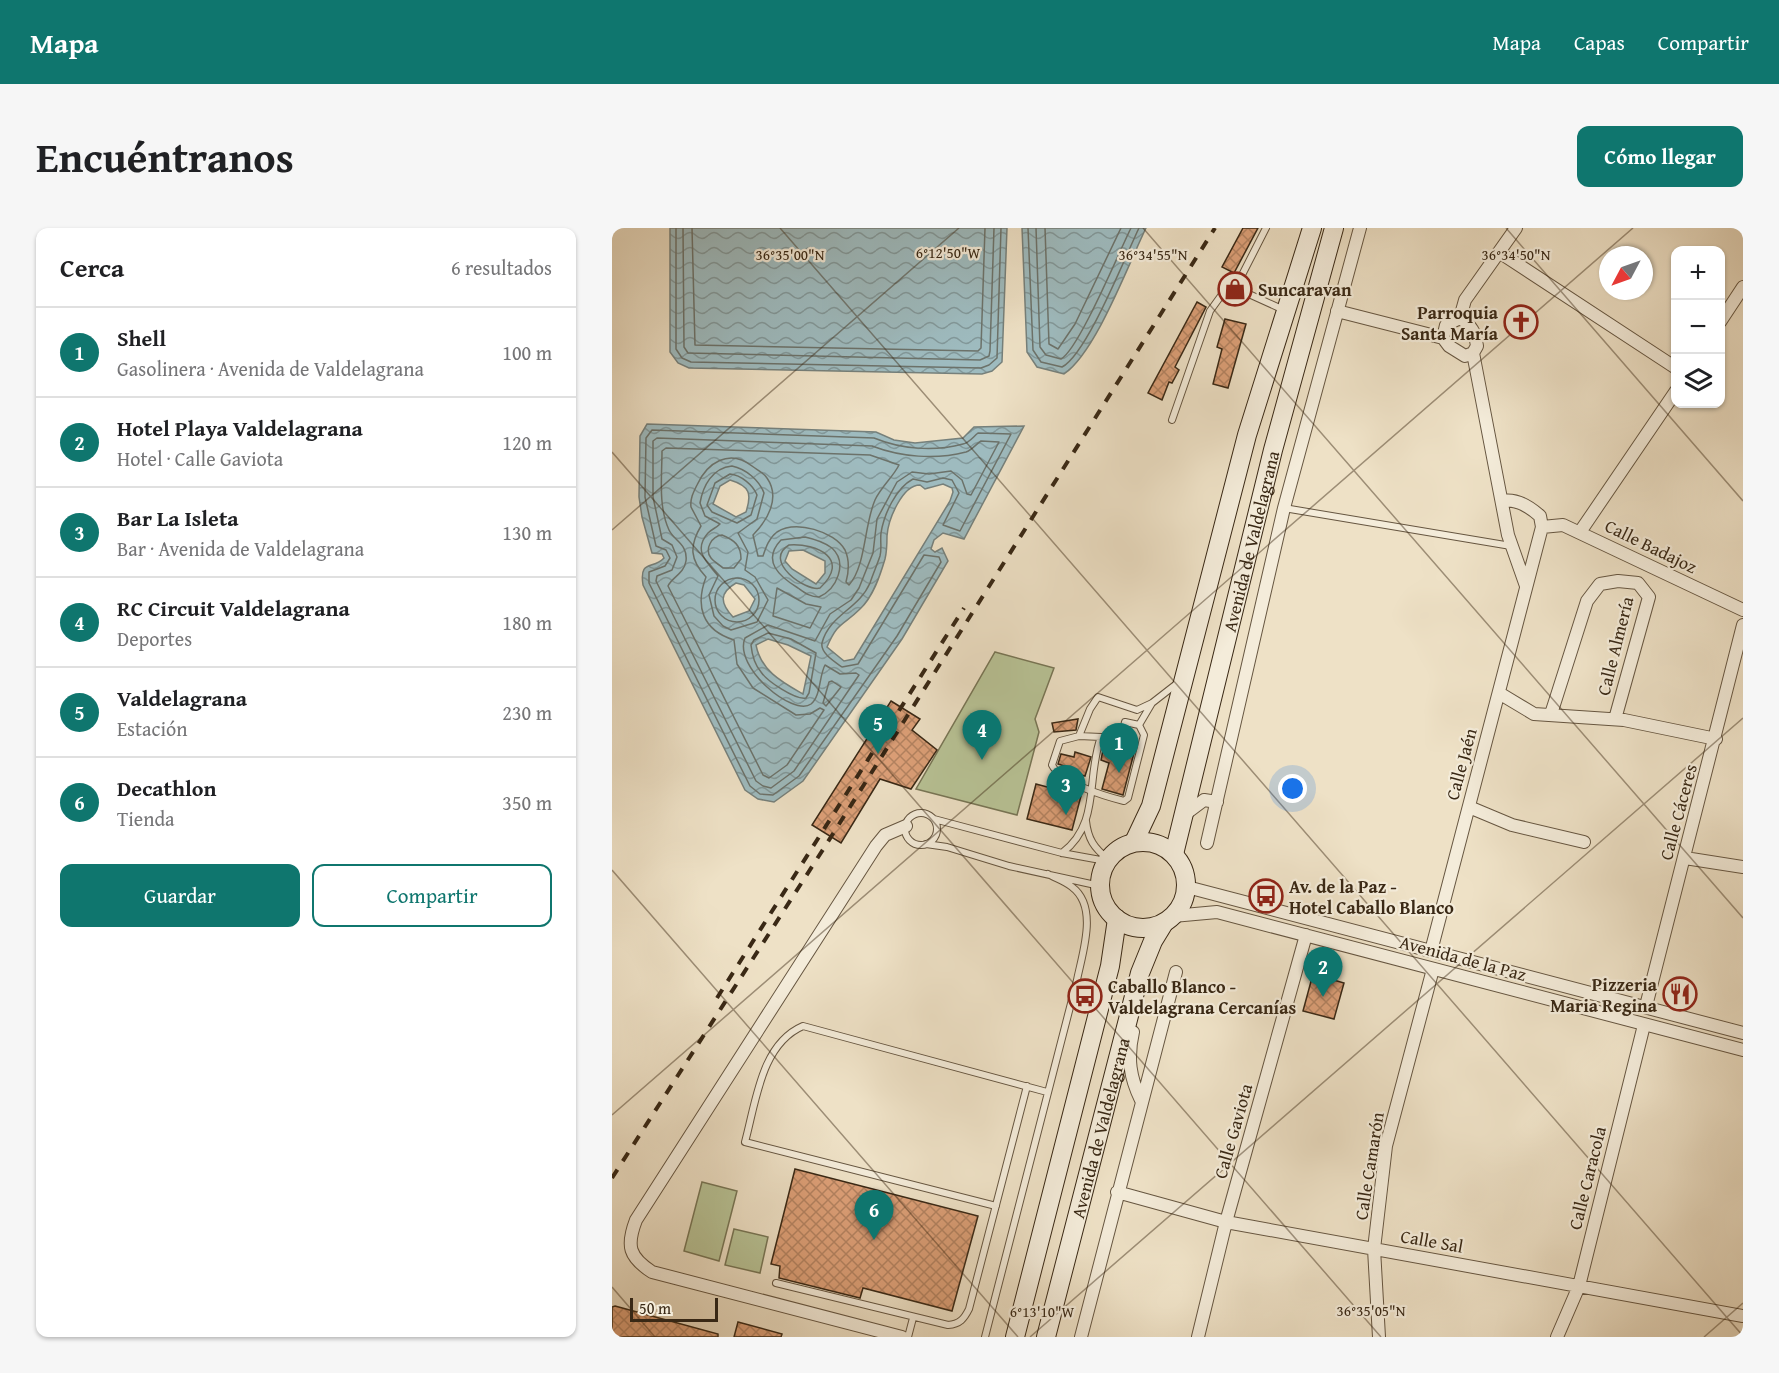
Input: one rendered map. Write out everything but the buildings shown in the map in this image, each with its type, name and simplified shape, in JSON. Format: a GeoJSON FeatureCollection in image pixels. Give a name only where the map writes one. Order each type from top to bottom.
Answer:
{"type":"FeatureCollection","features":[{"type":"Feature","properties":{"kind":"main road","name":"Avenida de Valdelagrana"},"geometry":{"type":"LineString","coordinates":[[1134,842],[1151,806],[1247,435],[1312,228]]}},
{"type":"Feature","properties":{"kind":"main road","name":"Avenida de Valdelagrana"},"geometry":{"type":"LineString","coordinates":[[1174,854],[1273,450],[1334,228]]}},
{"type":"Feature","properties":{"kind":"main road"},"geometry":{"type":"LineString","coordinates":[[1149,841],[1174,854],[1185,873],[1187,887],[1180,907],[1169,920],[1140,928],[1117,919],[1102,899],[1100,886],[1107,860],[1121,848],[1134,842],[1149,841]]}},
{"type":"Feature","properties":{"kind":"main road","name":"Avenida de Valdelagrana"},"geometry":{"type":"LineString","coordinates":[[1015,1337],[1108,972],[1117,919]]}},
{"type":"Feature","properties":{"kind":"main road","name":"Avenida de Valdelagrana"},"geometry":{"type":"LineString","coordinates":[[1046,1337],[1140,973],[1153,942],[1169,920]]}},
{"type":"Feature","properties":{"kind":"street"},"geometry":{"type":"LineString","coordinates":[[1207,843],[1284,508],[1360,228]]}},
{"type":"Feature","properties":{"kind":"street"},"geometry":{"type":"LineString","coordinates":[[1443,338],[1446,325],[1460,318],[1465,300],[1516,228]]}},
{"type":"Feature","properties":{"kind":"street"},"geometry":{"type":"LineString","coordinates":[[1499,252],[1671,365]]}},
{"type":"Feature","properties":{"kind":"street"},"geometry":{"type":"LineString","coordinates":[[1725,314],[1743,287]]}},
{"type":"Feature","properties":{"kind":"street"},"geometry":{"type":"LineString","coordinates":[[1337,311],[1443,338],[1457,352],[1465,356],[1473,352],[1477,346],[1476,335],[1470,324],[1460,318]]}},
{"type":"Feature","properties":{"kind":"street"},"geometry":{"type":"LineString","coordinates":[[1473,352],[1510,541],[1526,586]]}},
{"type":"Feature","properties":{"kind":"street"},"geometry":{"type":"LineString","coordinates":[[1580,532],[1671,398]]}},
{"type":"Feature","properties":{"kind":"street"},"geometry":{"type":"LineString","coordinates":[[1502,501],[1521,503],[1535,512],[1540,516],[1542,527]]}},
{"type":"Feature","properties":{"kind":"street","name":"Calle Badajoz"},"geometry":{"type":"LineString","coordinates":[[1542,527],[1563,525],[1580,532],[1743,610]]}},
{"type":"Feature","properties":{"kind":"street","name":"Calle Jaén"},"geometry":{"type":"LineString","coordinates":[[1431,951],[1542,527]]}},
{"type":"Feature","properties":{"kind":"street","name":"Calle Almería"},"geometry":{"type":"LineString","coordinates":[[1551,714],[1587,601],[1600,584],[1618,581],[1638,583],[1649,597],[1615,719]]}},
{"type":"Feature","properties":{"kind":"street","name":"Calle Cáceres"},"geometry":{"type":"LineString","coordinates":[[1646,1006],[1743,626]]}},
{"type":"Feature","properties":{"kind":"street"},"geometry":{"type":"LineString","coordinates":[[1499,693],[1534,714],[1615,719],[1716,739]]}},
{"type":"Feature","properties":{"kind":"street"},"geometry":{"type":"LineString","coordinates":[[1184,815],[1204,800],[1217,802]]}},
{"type":"Feature","properties":{"kind":"street"},"geometry":{"type":"LineString","coordinates":[[1469,807],[1512,825],[1584,842]]}},
{"type":"Feature","properties":{"kind":"street"},"geometry":{"type":"LineString","coordinates":[[902,1337],[652,1272],[637,1262],[631,1251],[629,1237],[636,1220],[876,846],[885,835],[906,826]]}},
{"type":"Feature","properties":{"kind":"street"},"geometry":{"type":"LineString","coordinates":[[1685,858],[1743,867]]}},
{"type":"Feature","properties":{"kind":"street","name":"Avenida de la Paz"},"geometry":{"type":"LineString","coordinates":[[1187,887],[1743,1033]]}},
{"type":"Feature","properties":{"kind":"street","name":"Avenida de la Paz"},"geometry":{"type":"LineString","coordinates":[[1169,920],[1217,912],[1743,1050]]}},
{"type":"Feature","properties":{"kind":"street","name":"Calle Gaviota"},"geometry":{"type":"LineString","coordinates":[[1198,1337],[1226,1222],[1306,935]]}},
{"type":"Feature","properties":{"kind":"street","name":"Calle Camarón"},"geometry":{"type":"LineString","coordinates":[[1379,1337],[1374,1249],[1386,1146],[1433,969]]}},
{"type":"Feature","properties":{"kind":"street"},"geometry":{"type":"LineString","coordinates":[[1081,1337],[1176,972]]}},
{"type":"Feature","properties":{"kind":"street"},"geometry":{"type":"LineString","coordinates":[[1134,1002],[1135,1022],[1130,1047],[1131,1079],[1141,1101]]}},
{"type":"Feature","properties":{"kind":"street","name":"Calle Caracola"},"geometry":{"type":"LineString","coordinates":[[1557,1337],[1579,1286],[1644,1025]]}},
{"type":"Feature","properties":{"kind":"street","name":"Calle Sal"},"geometry":{"type":"LineString","coordinates":[[1117,1192],[1226,1222],[1743,1316]]}},
{"type":"Feature","properties":{"kind":"lane"},"geometry":{"type":"LineString","coordinates":[[1240,290],[1242,275],[1266,228]]}},
{"type":"Feature","properties":{"kind":"lane"},"geometry":{"type":"LineString","coordinates":[[1172,420],[1210,311],[1223,293],[1240,290],[1286,311]]}},
{"type":"Feature","properties":{"kind":"lane"},"geometry":{"type":"LineString","coordinates":[[1284,508],[1510,541]]}},
{"type":"Feature","properties":{"kind":"lane"},"geometry":{"type":"LineString","coordinates":[[1079,736],[1090,709],[1098,698],[1111,699],[1137,710],[1183,680]]}},
{"type":"Feature","properties":{"kind":"lane"},"geometry":{"type":"LineString","coordinates":[[1139,725],[1152,702]]}},
{"type":"Feature","properties":{"kind":"lane"},"geometry":{"type":"LineString","coordinates":[[1125,722],[1139,725],[1144,735],[1128,798],[1124,801],[1060,776],[1052,765],[1060,741],[1079,736],[1117,738],[1122,735],[1125,722]]}},
{"type":"Feature","properties":{"kind":"lane"},"geometry":{"type":"LineString","coordinates":[[1062,853],[1075,841],[1086,820],[1101,737]]}},
{"type":"Feature","properties":{"kind":"lane"},"geometry":{"type":"LineString","coordinates":[[1100,886],[947,847],[912,842],[908,838],[906,826],[911,817],[920,813],[934,819],[1062,853],[1107,860]]}},
{"type":"Feature","properties":{"kind":"lane"},"geometry":{"type":"LineString","coordinates":[[926,844],[937,834],[934,819]]}},
{"type":"Feature","properties":{"kind":"lane"},"geometry":{"type":"LineString","coordinates":[[1086,820],[1088,834],[1094,847],[1107,860]]}},
{"type":"Feature","properties":{"kind":"lane"},"geometry":{"type":"LineString","coordinates":[[985,1337],[1077,980],[1086,915],[1081,896],[1072,887],[1048,874]]}},
{"type":"Feature","properties":{"kind":"lane"},"geometry":{"type":"LineString","coordinates":[[996,1206],[745,1142],[765,1067],[781,1041],[791,1031],[803,1026],[1047,1092]]}},
{"type":"Feature","properties":{"kind":"lane"},"geometry":{"type":"LineString","coordinates":[[776,1284],[948,1325],[957,1324],[964,1319],[1028,1086]]}},
{"type":"Feature","properties":{"kind":"lane"},"geometry":{"type":"LineString","coordinates":[[908,1337],[913,1318]]}},
{"type":"Feature","properties":{"kind":"green space"},"geometry":{"type":"Polygon","coordinates":[[[995,652],[1054,668],[1035,719],[1039,732],[1017,815],[916,789],[995,652]]]}},
{"type":"Feature","properties":{"kind":"green space"},"geometry":{"type":"Polygon","coordinates":[[[702,1182],[737,1191],[719,1261],[684,1251],[702,1182]]]}},
{"type":"Feature","properties":{"kind":"green space"},"geometry":{"type":"Polygon","coordinates":[[[734,1229],[768,1237],[760,1273],[725,1265],[734,1229]]]}},
{"type":"Feature","properties":{"kind":"water"},"geometry":{"type":"Polygon","coordinates":[[[670,228],[1007,228],[1002,362],[992,371],[982,374],[689,368],[678,363],[670,352],[670,228]]]}},
{"type":"Feature","properties":{"kind":"water"},"geometry":{"type":"Polygon","coordinates":[[[1022,228],[1146,228],[1099,328],[1076,363],[1064,374],[1037,367],[1027,352],[1022,228]]]}},
{"type":"Feature","properties":{"kind":"water"},"geometry":{"type":"Polygon","coordinates":[[[647,424],[876,432],[894,440],[915,443],[963,438],[974,427],[1024,426],[964,539],[943,533],[934,540],[931,549],[935,552],[942,548],[948,561],[902,639],[803,781],[774,802],[758,799],[745,790],[643,585],[642,577],[645,568],[664,558],[662,554],[652,553],[642,517],[639,497],[640,436],[647,424]],[[730,480],[720,486],[713,504],[736,517],[746,512],[749,496],[742,485],[730,480]],[[943,484],[925,489],[920,485],[913,487],[897,504],[888,529],[885,559],[872,592],[865,604],[838,628],[827,647],[844,661],[854,659],[950,501],[953,492],[952,488],[943,484]],[[803,550],[789,551],[785,561],[792,569],[816,584],[825,573],[825,561],[803,550]],[[736,583],[723,598],[724,603],[733,617],[749,611],[755,599],[744,585],[736,583]],[[768,639],[756,645],[762,662],[774,675],[803,694],[811,656],[768,639]]]}},
{"type":"Feature","properties":{"kind":"railway"},"geometry":{"type":"LineString","coordinates":[[612,1178],[824,848],[1215,228]]}},
{"type":"Feature","properties":{"kind":"railway"},"geometry":{"type":"LineString","coordinates":[[717,998],[964,608]]}},
{"type":"Feature","properties":{"kind":"place","name":"Suncaravan"},"geometry":{"type":"Point","coordinates":[1235,289]}},
{"type":"Feature","properties":{"kind":"place","name":"Parroquia Santa María"},"geometry":{"type":"Point","coordinates":[1521,322]}},
{"type":"Feature","properties":{"kind":"place","name":"Valdelagrana"},"geometry":{"type":"Point","coordinates":[878,754]}},
{"type":"Feature","properties":{"kind":"place","name":"RC Circuit Valdelagrana"},"geometry":{"type":"Point","coordinates":[982,760]}},
{"type":"Feature","properties":{"kind":"place","name":"Shell"},"geometry":{"type":"Point","coordinates":[1119,773]}},
{"type":"Feature","properties":{"kind":"place","name":"Bar La Isleta"},"geometry":{"type":"Point","coordinates":[1066,815]}},
{"type":"Feature","properties":{"kind":"place","name":"Av. de la Paz - Hotel Caballo Blanco"},"geometry":{"type":"Point","coordinates":[1266,896]}},
{"type":"Feature","properties":{"kind":"place","name":"Pizzeria Maria Regina"},"geometry":{"type":"Point","coordinates":[1680,994]}},
{"type":"Feature","properties":{"kind":"place","name":"Caballo Blanco - Valdelagrana Cercanías"},"geometry":{"type":"Point","coordinates":[1085,996]}},
{"type":"Feature","properties":{"kind":"place","name":"Hotel Playa Valdelagrana"},"geometry":{"type":"Point","coordinates":[1323,997]}},
{"type":"Feature","properties":{"kind":"place","name":"Decathlon"},"geometry":{"type":"Point","coordinates":[874,1240]}}]}
